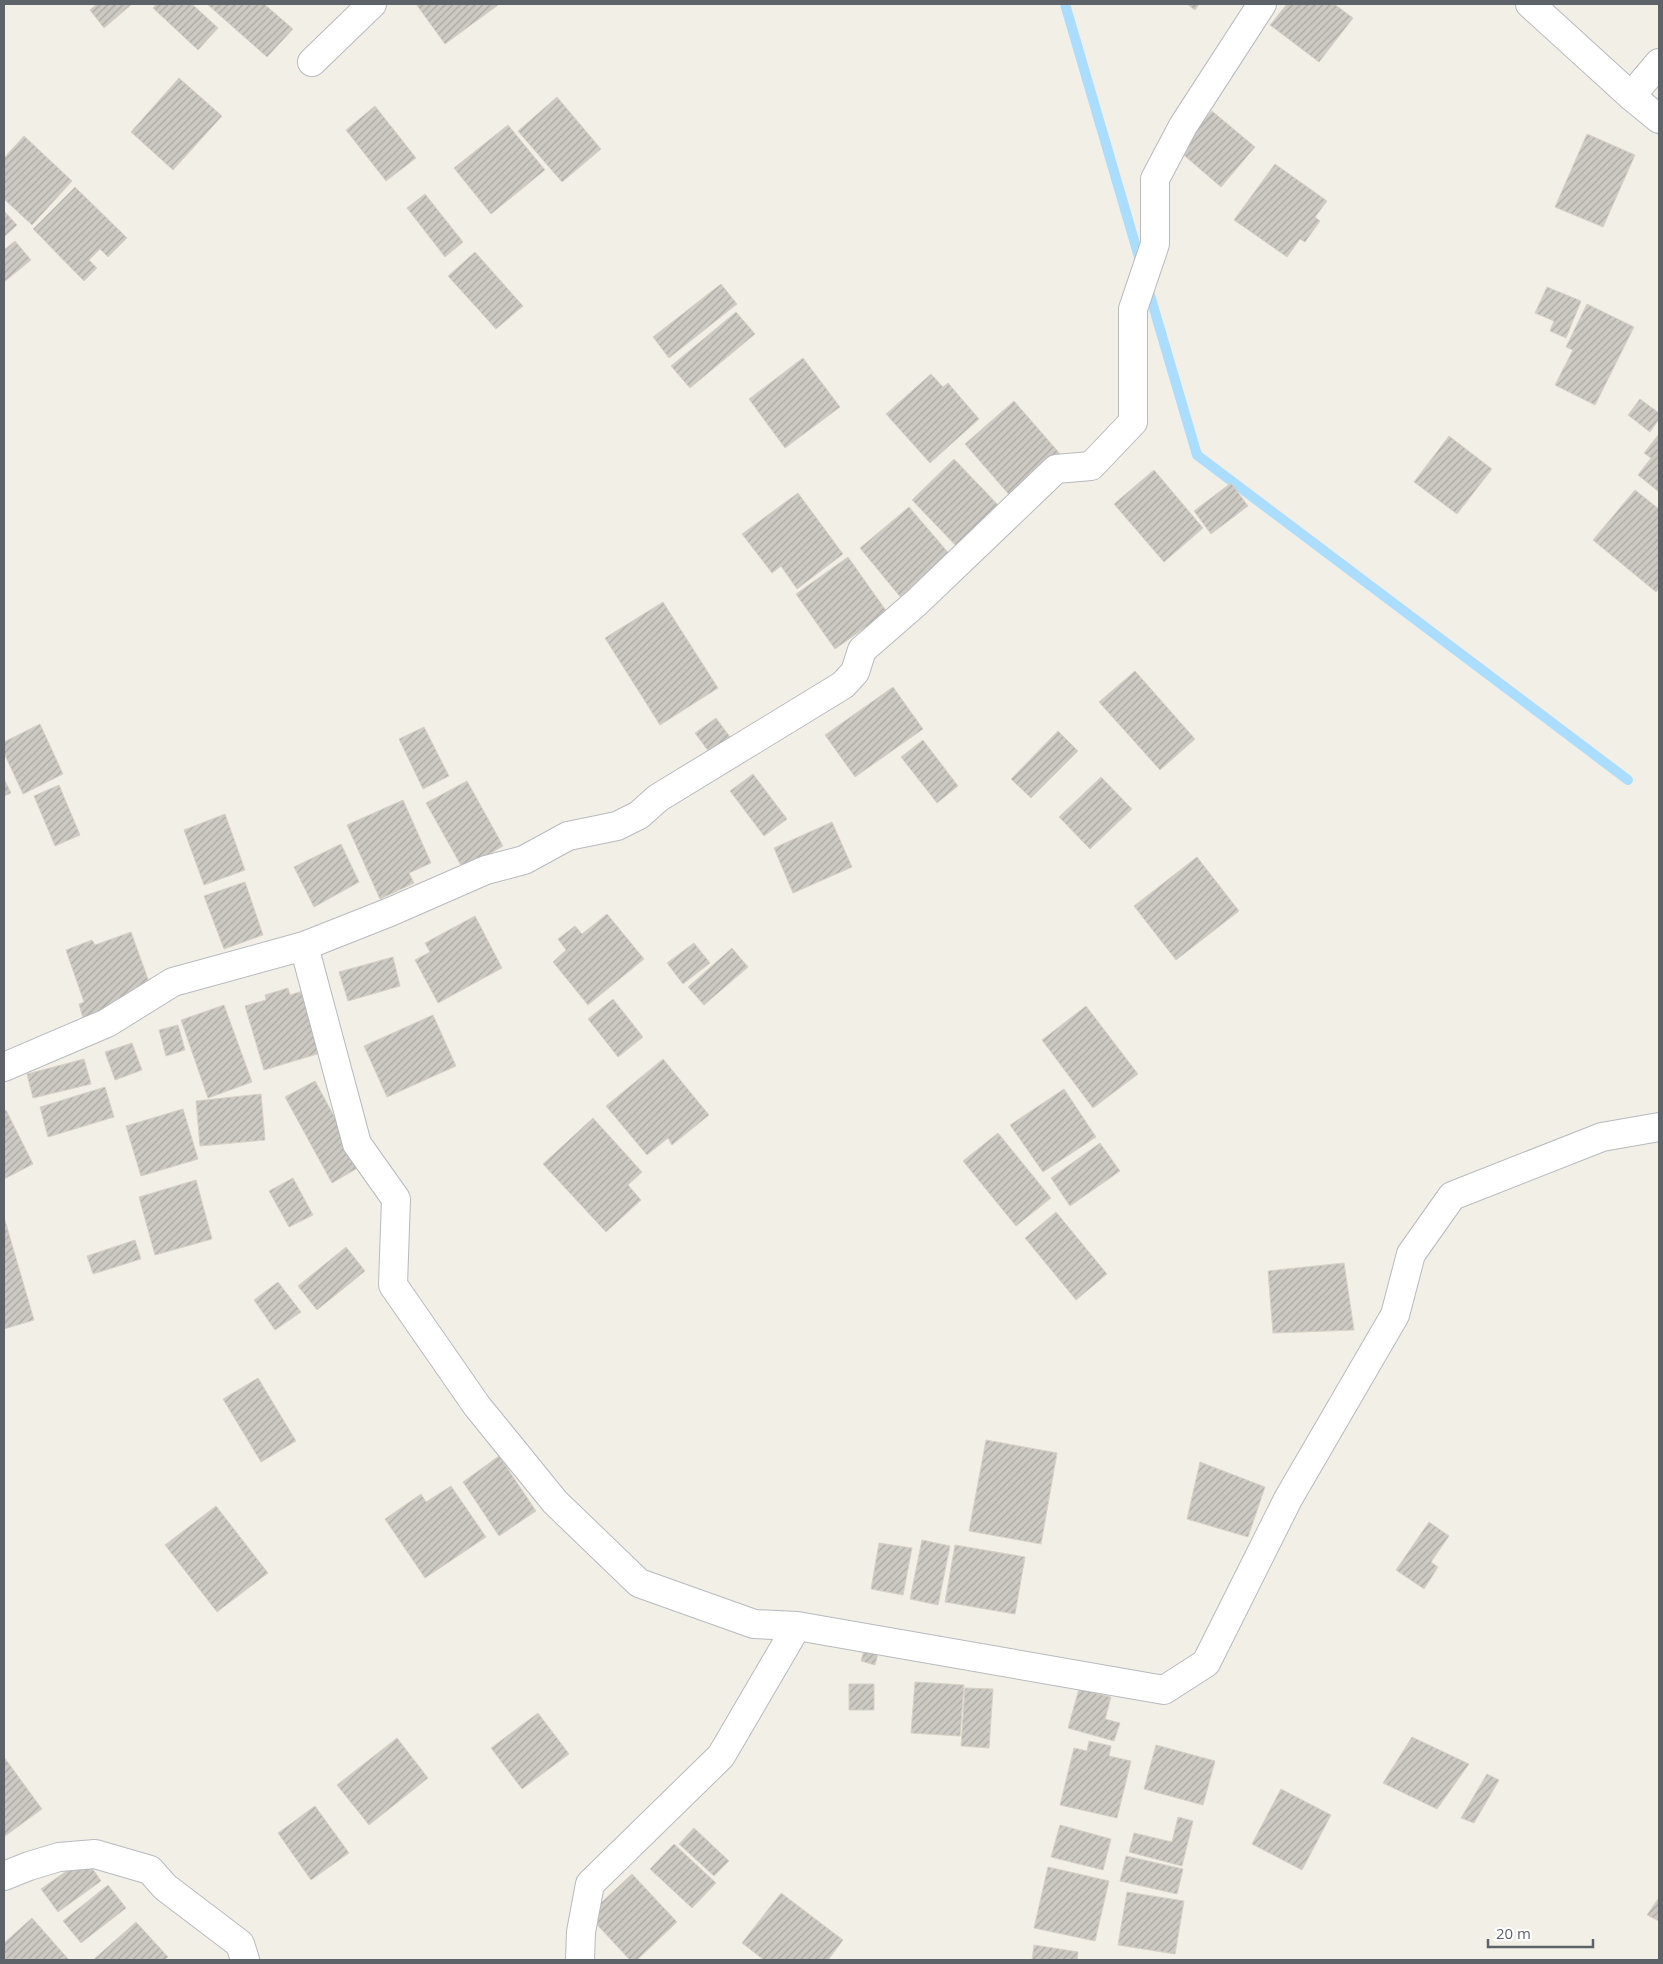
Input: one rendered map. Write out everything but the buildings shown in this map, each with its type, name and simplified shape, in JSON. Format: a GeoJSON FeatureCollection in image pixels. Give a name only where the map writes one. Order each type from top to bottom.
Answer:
{"type":"FeatureCollection","features":[{"type":"Feature","properties":{"kind":"street"},"geometry":{"type":"LineString","coordinates":[[312,62],[372,4]]}},
{"type":"Feature","properties":{"kind":"street"},"geometry":{"type":"LineString","coordinates":[[4,1067],[107,1023],[173,982],[304,946],[390,912],[486,870],[524,860],[568,836],[618,826],[639,815],[658,798],[843,685],[854,672],[862,650],[916,603],[1056,469],[1091,466],[1132,422],[1133,309],[1155,244],[1155,179],[1182,126],[1262,4]]}},
{"type":"Feature","properties":{"kind":"street"},"geometry":{"type":"LineString","coordinates":[[1530,4],[1631,96],[1659,118]]}},
{"type":"Feature","properties":{"kind":"street"},"geometry":{"type":"LineString","coordinates":[[1631,96],[1659,63]]}},
{"type":"Feature","properties":{"kind":"street"},"geometry":{"type":"LineString","coordinates":[[304,946],[357,1144],[396,1199],[393,1285],[476,1406],[555,1502],[639,1583],[754,1624],[797,1626],[1164,1690],[1206,1663],[1288,1499],[1395,1315],[1411,1254],[1452,1196],[1602,1137],[1659,1128]]}},
{"type":"Feature","properties":{"kind":"street"},"geometry":{"type":"LineString","coordinates":[[580,1960],[581,1932],[590,1884],[721,1756],[797,1626]]}},
{"type":"Feature","properties":{"kind":"street"},"geometry":{"type":"LineString","coordinates":[[4,1876],[59,1857],[95,1854],[150,1870],[165,1887],[188,1906],[240,1944],[245,1960]]}},
{"type":"Feature","properties":{"kind":"waterway"},"geometry":{"type":"LineString","coordinates":[[1065,4],[1141,264]]}},
{"type":"Feature","properties":{"kind":"waterway"},"geometry":{"type":"LineString","coordinates":[[1147,285],[1197,455],[1628,780]]}}]}
